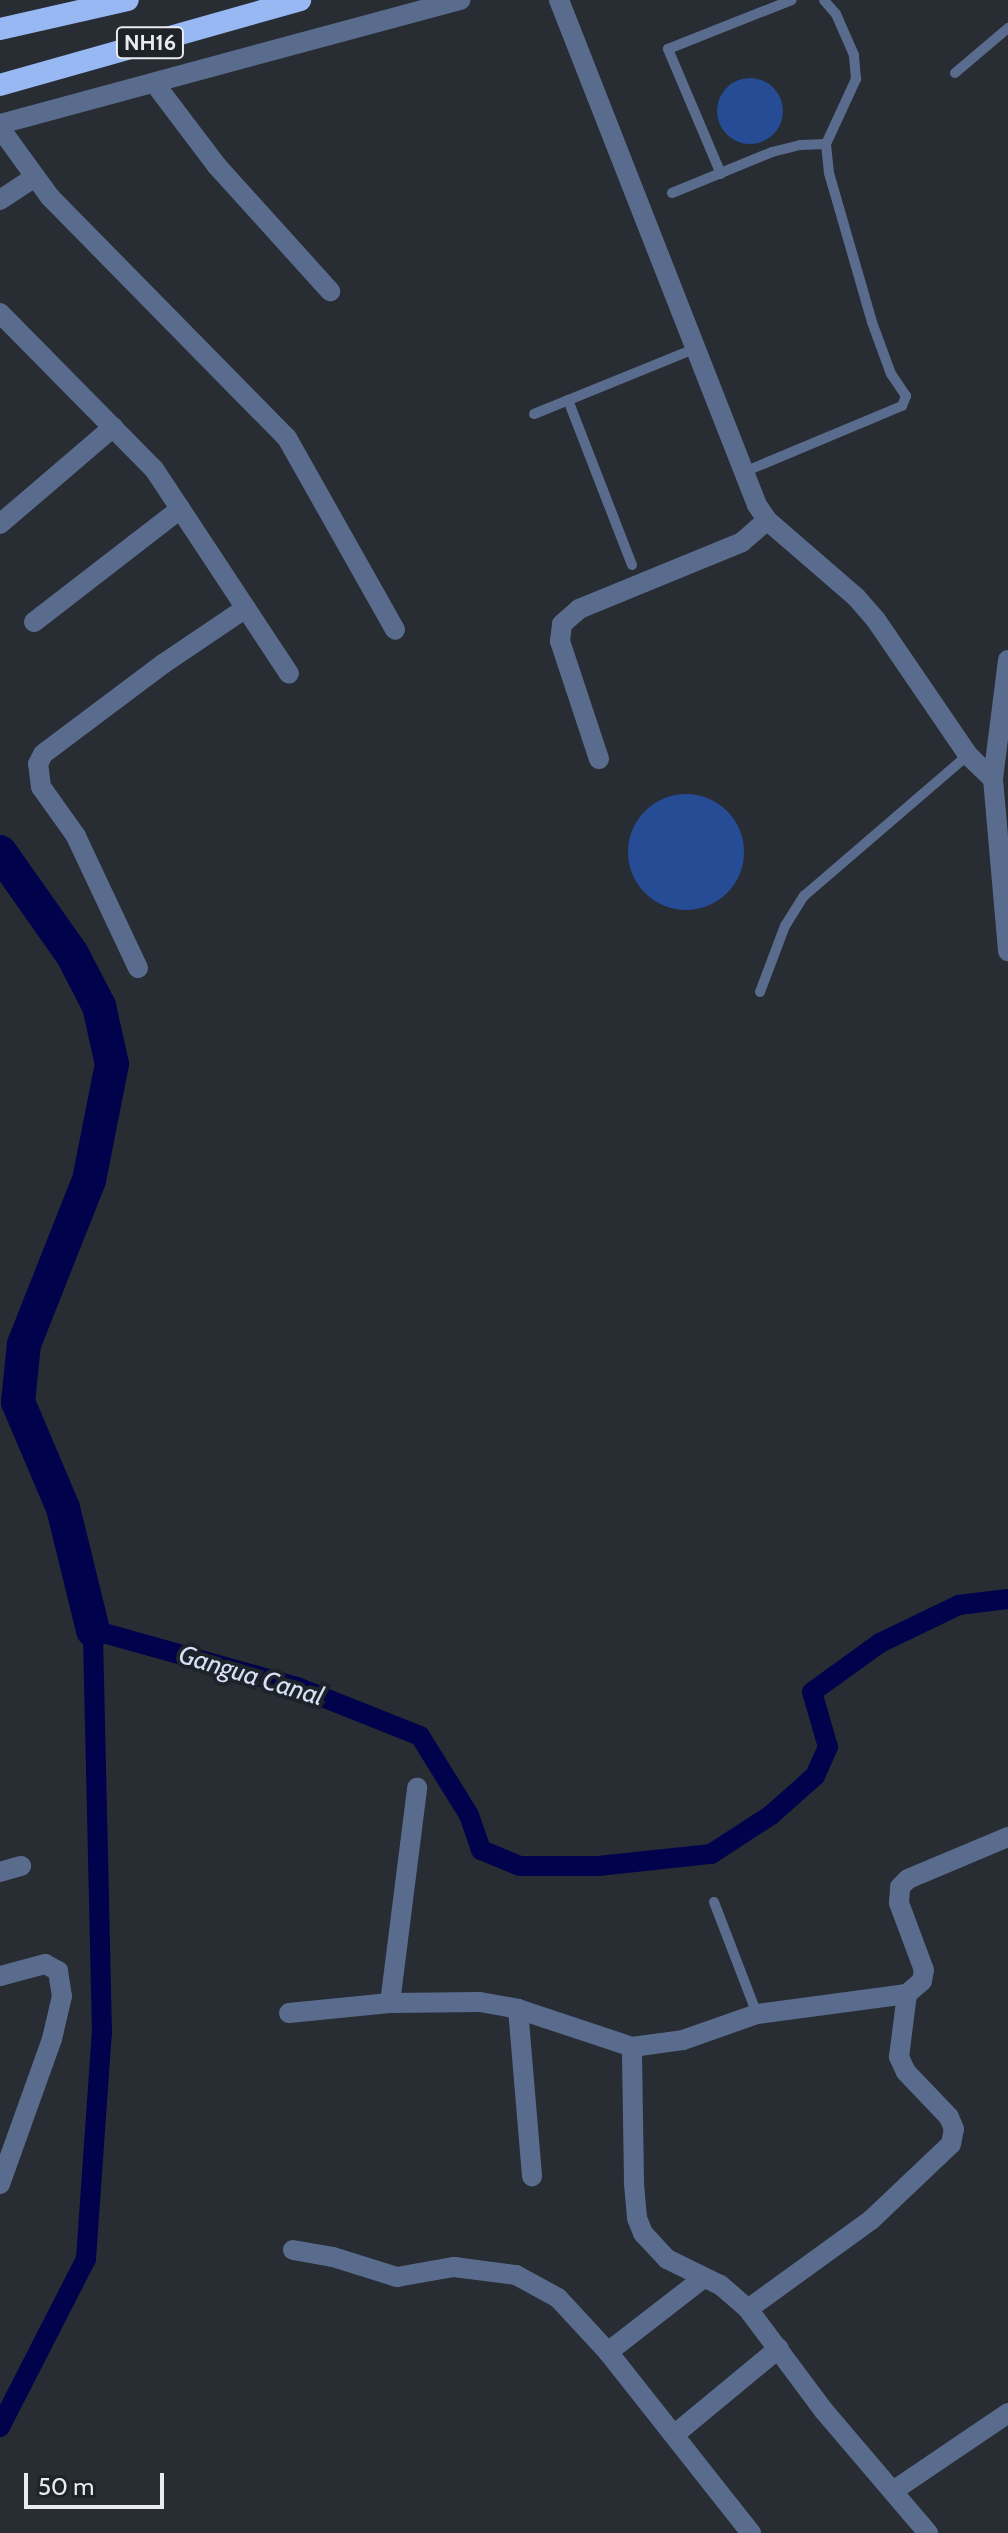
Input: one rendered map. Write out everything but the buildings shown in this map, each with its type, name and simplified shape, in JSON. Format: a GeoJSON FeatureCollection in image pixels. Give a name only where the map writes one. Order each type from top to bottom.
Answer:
{"type":"FeatureCollection","features":[{"type":"Feature","properties":{"kind":"highway","name":"NH16"},"geometry":{"type":"LineString","coordinates":[[0,29],[128,0]]}},
{"type":"Feature","properties":{"kind":"highway","name":"NH16"},"geometry":{"type":"LineString","coordinates":[[0,85],[300,0]]}},
{"type":"Feature","properties":{"kind":"street"},"geometry":{"type":"LineString","coordinates":[[395,630],[287,438],[35,177],[0,126],[461,0]]}},
{"type":"Feature","properties":{"kind":"street"},"geometry":{"type":"LineString","coordinates":[[559,0],[694,349],[767,520],[856,597],[876,620],[968,755],[993,779]]}},
{"type":"Feature","properties":{"kind":"street"},"geometry":{"type":"LineString","coordinates":[[155,84],[217,166],[330,291]]}},
{"type":"Feature","properties":{"kind":"street"},"geometry":{"type":"LineString","coordinates":[[0,200],[35,177]]}},
{"type":"Feature","properties":{"kind":"street"},"geometry":{"type":"LineString","coordinates":[[0,313],[154,469],[289,674]]}},
{"type":"Feature","properties":{"kind":"street"},"geometry":{"type":"LineString","coordinates":[[0,524],[113,427]]}},
{"type":"Feature","properties":{"kind":"street"},"geometry":{"type":"LineString","coordinates":[[34,622],[180,509]]}},
{"type":"Feature","properties":{"kind":"street"},"geometry":{"type":"LineString","coordinates":[[599,759],[560,641],[562,624],[593,602],[742,542],[767,520]]}},
{"type":"Feature","properties":{"kind":"street"},"geometry":{"type":"LineString","coordinates":[[138,968],[76,836],[41,787],[38,764],[43,754],[163,664],[246,608]]}},
{"type":"Feature","properties":{"kind":"street"},"geometry":{"type":"LineString","coordinates":[[1008,660],[993,779],[1008,951]]}},
{"type":"Feature","properties":{"kind":"street"},"geometry":{"type":"LineString","coordinates":[[390,2003],[417,1788]]}},
{"type":"Feature","properties":{"kind":"street"},"geometry":{"type":"LineString","coordinates":[[289,2013],[390,2003],[480,2002],[518,2009],[632,2047],[683,2040],[757,2014],[907,1994],[922,1981],[924,1970],[899,1903],[900,1887],[908,1879],[1008,1837]]}},
{"type":"Feature","properties":{"kind":"street"},"geometry":{"type":"LineString","coordinates":[[0,1872],[21,1866]]}},
{"type":"Feature","properties":{"kind":"street"},"geometry":{"type":"LineString","coordinates":[[0,1976],[45,1964],[58,1971],[62,1996],[52,2039],[0,2184]]}},
{"type":"Feature","properties":{"kind":"street"},"geometry":{"type":"LineString","coordinates":[[748,2309],[871,2220],[951,2144],[954,2129],[949,2117],[906,2072],[899,2057],[907,1994]]}},
{"type":"Feature","properties":{"kind":"street"},"geometry":{"type":"LineString","coordinates":[[518,2009],[532,2176]]}},
{"type":"Feature","properties":{"kind":"street"},"geometry":{"type":"LineString","coordinates":[[632,2047],[637,2218],[655,2248],[702,2279],[720,2285],[748,2309],[824,2411],[928,2533]]}},
{"type":"Feature","properties":{"kind":"street"},"geometry":{"type":"LineString","coordinates":[[293,2250],[333,2257],[397,2277],[454,2267],[516,2275],[558,2298],[608,2352],[751,2533]]}},
{"type":"Feature","properties":{"kind":"street"},"geometry":{"type":"LineString","coordinates":[[608,2352],[702,2279]]}},
{"type":"Feature","properties":{"kind":"street"},"geometry":{"type":"LineString","coordinates":[[674,2435],[779,2348]]}},
{"type":"Feature","properties":{"kind":"street"},"geometry":{"type":"LineString","coordinates":[[893,2491],[1008,2413]]}},
{"type":"Feature","properties":{"kind":"lane"},"geometry":{"type":"LineString","coordinates":[[721,174],[668,49],[791,0]]}},
{"type":"Feature","properties":{"kind":"lane"},"geometry":{"type":"LineString","coordinates":[[744,472],[902,406],[906,396],[891,374],[872,322],[829,173],[826,144],[849,102],[856,79],[854,55],[836,14],[824,0]]}},
{"type":"Feature","properties":{"kind":"lane"},"geometry":{"type":"LineString","coordinates":[[955,73],[1008,28]]}},
{"type":"Feature","properties":{"kind":"lane"},"geometry":{"type":"LineString","coordinates":[[672,193],[772,152],[800,145],[826,144]]}},
{"type":"Feature","properties":{"kind":"lane"},"geometry":{"type":"LineString","coordinates":[[534,414],[694,349]]}},
{"type":"Feature","properties":{"kind":"lane"},"geometry":{"type":"LineString","coordinates":[[568,400],[632,565]]}},
{"type":"Feature","properties":{"kind":"lane"},"geometry":{"type":"LineString","coordinates":[[760,992],[785,926],[804,896],[968,755]]}},
{"type":"Feature","properties":{"kind":"lane"},"geometry":{"type":"LineString","coordinates":[[714,1902],[757,2014]]}},
{"type":"Feature","properties":{"kind":"waterway"},"geometry":{"type":"LineString","coordinates":[[0,852],[72,954],[99,1006],[112,1064],[89,1180],[24,1344],[18,1402],[63,1508],[93,1630]]}},
{"type":"Feature","properties":{"kind":"waterway","name":"Gangua Canal"},"geometry":{"type":"LineString","coordinates":[[0,2427],[86,2259],[102,2033],[93,1630],[297,1687],[420,1736],[469,1815],[481,1850],[520,1866],[598,1866],[711,1854],[771,1815],[815,1776],[828,1747],[812,1692],[880,1643],[959,1605],[1008,1599]]}}]}
